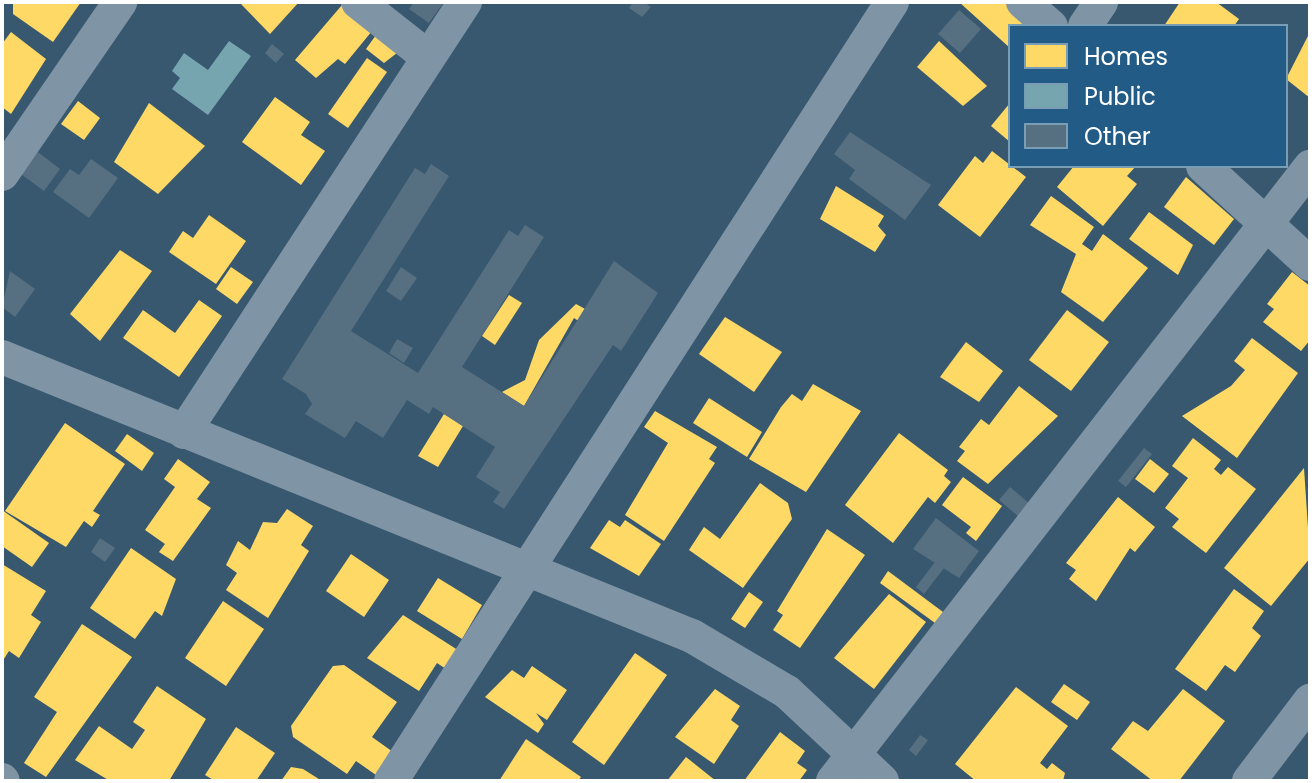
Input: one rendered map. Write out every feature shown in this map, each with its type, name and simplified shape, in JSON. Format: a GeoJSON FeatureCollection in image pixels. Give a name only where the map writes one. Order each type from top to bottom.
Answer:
{"type":"FeatureCollection","features":[{"type":"Feature","properties":{"kind":"street"},"geometry":{"type":"LineString","coordinates":[[2,174],[120,2]]}},
{"type":"Feature","properties":{"kind":"street"},"geometry":{"type":"LineString","coordinates":[[358,2],[425,55]]}},
{"type":"Feature","properties":{"kind":"street"},"geometry":{"type":"LineString","coordinates":[[184,432],[425,55],[465,2]]}},
{"type":"Feature","properties":{"kind":"street"},"geometry":{"type":"LineString","coordinates":[[391,781],[530,570],[892,2]]}},
{"type":"Feature","properties":{"kind":"street"},"geometry":{"type":"LineString","coordinates":[[1023,2],[1049,24]]}},
{"type":"Feature","properties":{"kind":"street"},"geometry":{"type":"LineString","coordinates":[[1086,24],[1101,2]]}},
{"type":"Feature","properties":{"kind":"street"},"geometry":{"type":"LineString","coordinates":[[833,781],[1310,167]]}},
{"type":"Feature","properties":{"kind":"street"},"geometry":{"type":"LineString","coordinates":[[1205,168],[1310,264]]}},
{"type":"Feature","properties":{"kind":"street"},"geometry":{"type":"LineString","coordinates":[[2,358],[692,636],[787,692],[882,781]]}},
{"type":"Feature","properties":{"kind":"street"},"geometry":{"type":"LineString","coordinates":[[1249,781],[1310,701]]}},
{"type":"Feature","properties":{"kind":"building: Homes"},"geometry":{"type":"Polygon","coordinates":[[[13,2],[81,2],[53,42],[13,14],[13,2]]]}},
{"type":"Feature","properties":{"kind":"building: Homes"},"geometry":{"type":"Polygon","coordinates":[[[239,2],[299,2],[270,34],[239,2]]]}},
{"type":"Feature","properties":{"kind":"building: Homes"},"geometry":{"type":"Polygon","coordinates":[[[959,2],[1006,2],[1022,24],[1008,24],[1008,46],[959,2]]]}},
{"type":"Feature","properties":{"kind":"building: Homes"},"geometry":{"type":"Polygon","coordinates":[[[1180,2],[1216,2],[1239,19],[1235,24],[1165,24],[1180,2]]]}},
{"type":"Feature","properties":{"kind":"building: Homes"},"geometry":{"type":"Polygon","coordinates":[[[342,5],[372,31],[345,64],[338,59],[316,78],[295,60],[342,5]]]}},
{"type":"Feature","properties":{"kind":"building: Homes"},"geometry":{"type":"Polygon","coordinates":[[[381,28],[406,46],[384,63],[366,49],[381,28]]]}},
{"type":"Feature","properties":{"kind":"building: Homes"},"geometry":{"type":"Polygon","coordinates":[[[11,32],[46,59],[11,114],[2,107],[2,44],[11,32]]]}},
{"type":"Feature","properties":{"kind":"building: Homes"},"geometry":{"type":"Polygon","coordinates":[[[1310,32],[1310,98],[1288,81],[1310,32]]]}},
{"type":"Feature","properties":{"kind":"building: Homes"},"geometry":{"type":"Polygon","coordinates":[[[939,41],[987,86],[963,106],[917,67],[939,41]]]}},
{"type":"Feature","properties":{"kind":"building: Homes"},"geometry":{"type":"Polygon","coordinates":[[[367,58],[387,72],[348,128],[328,114],[367,58]]]}},
{"type":"Feature","properties":{"kind":"building: Homes"},"geometry":{"type":"Polygon","coordinates":[[[275,97],[310,122],[301,135],[325,151],[301,185],[242,142],[275,97]]]}},
{"type":"Feature","properties":{"kind":"building: Homes"},"geometry":{"type":"Polygon","coordinates":[[[78,101],[100,118],[84,140],[61,124],[78,101]]]}},
{"type":"Feature","properties":{"kind":"building: Homes"},"geometry":{"type":"Polygon","coordinates":[[[149,103],[205,146],[158,194],[114,162],[149,103]]]}},
{"type":"Feature","properties":{"kind":"building: Homes"},"geometry":{"type":"Polygon","coordinates":[[[1008,105],[1008,140],[991,126],[1008,105]]]}},
{"type":"Feature","properties":{"kind":"building: Homes"},"geometry":{"type":"Polygon","coordinates":[[[992,151],[1008,163],[1008,168],[1014,168],[1026,177],[980,237],[938,205],[975,156],[983,163],[992,151]]]}},
{"type":"Feature","properties":{"kind":"building: Homes"},"geometry":{"type":"Polygon","coordinates":[[[1072,168],[1134,168],[1127,176],[1137,184],[1103,226],[1057,187],[1072,168]]]}},
{"type":"Feature","properties":{"kind":"building: Homes"},"geometry":{"type":"Polygon","coordinates":[[[1186,177],[1234,219],[1214,245],[1164,207],[1186,177]]]}},
{"type":"Feature","properties":{"kind":"building: Homes"},"geometry":{"type":"Polygon","coordinates":[[[836,186],[884,216],[878,226],[886,235],[875,252],[820,219],[836,186]]]}},
{"type":"Feature","properties":{"kind":"building: Homes"},"geometry":{"type":"Polygon","coordinates":[[[1051,196],[1094,227],[1082,244],[1092,251],[1103,234],[1148,268],[1103,322],[1061,292],[1076,254],[1030,225],[1051,196]]]}},
{"type":"Feature","properties":{"kind":"building: Homes"},"geometry":{"type":"Polygon","coordinates":[[[1149,212],[1193,245],[1178,275],[1129,239],[1149,212]]]}},
{"type":"Feature","properties":{"kind":"building: Homes"},"geometry":{"type":"Polygon","coordinates":[[[209,215],[246,241],[216,284],[169,252],[183,231],[193,238],[209,215]]]}},
{"type":"Feature","properties":{"kind":"building: Homes"},"geometry":{"type":"Polygon","coordinates":[[[120,250],[152,271],[100,341],[70,314],[120,250]]]}},
{"type":"Feature","properties":{"kind":"building: Homes"},"geometry":{"type":"Polygon","coordinates":[[[231,267],[253,282],[237,304],[216,289],[231,267]]]}},
{"type":"Feature","properties":{"kind":"building: Homes"},"geometry":{"type":"Polygon","coordinates":[[[1292,272],[1310,286],[1310,340],[1301,351],[1263,322],[1274,309],[1267,304],[1292,272]]]}},
{"type":"Feature","properties":{"kind":"building: Homes"},"geometry":{"type":"Polygon","coordinates":[[[509,295],[522,303],[495,345],[482,336],[509,295]]]}},
{"type":"Feature","properties":{"kind":"building: Homes"},"geometry":{"type":"Polygon","coordinates":[[[199,300],[222,316],[179,377],[123,338],[143,310],[175,333],[199,300]]]}},
{"type":"Feature","properties":{"kind":"building: Homes"},"geometry":{"type":"Polygon","coordinates":[[[576,304],[587,310],[580,322],[574,318],[524,406],[502,392],[525,380],[539,340],[576,304]]]}},
{"type":"Feature","properties":{"kind":"building: Homes"},"geometry":{"type":"Polygon","coordinates":[[[1067,310],[1109,342],[1071,391],[1029,360],[1067,310]]]}},
{"type":"Feature","properties":{"kind":"building: Homes"},"geometry":{"type":"Polygon","coordinates":[[[725,317],[782,352],[754,392],[699,354],[725,317]]]}},
{"type":"Feature","properties":{"kind":"building: Homes"},"geometry":{"type":"Polygon","coordinates":[[[1252,338],[1298,373],[1237,458],[1182,416],[1231,386],[1245,370],[1234,361],[1252,338]]]}},
{"type":"Feature","properties":{"kind":"building: Homes"},"geometry":{"type":"Polygon","coordinates":[[[966,342],[1003,371],[979,402],[940,377],[966,342]]]}},
{"type":"Feature","properties":{"kind":"building: Homes"},"geometry":{"type":"Polygon","coordinates":[[[813,384],[861,411],[806,492],[749,459],[792,394],[802,401],[813,384]]]}},
{"type":"Feature","properties":{"kind":"building: Homes"},"geometry":{"type":"Polygon","coordinates":[[[1019,386],[1058,416],[988,484],[957,461],[965,451],[959,447],[981,419],[989,425],[1019,386]]]}},
{"type":"Feature","properties":{"kind":"building: Homes"},"geometry":{"type":"Polygon","coordinates":[[[709,398],[762,432],[747,457],[693,423],[709,398]]]}},
{"type":"Feature","properties":{"kind":"building: Homes"},"geometry":{"type":"Polygon","coordinates":[[[655,411],[717,447],[709,459],[715,463],[664,541],[625,515],[668,443],[644,427],[655,411]]]}},
{"type":"Feature","properties":{"kind":"building: Homes"},"geometry":{"type":"Polygon","coordinates":[[[444,414],[463,426],[438,467],[418,456],[444,414]]]}},
{"type":"Feature","properties":{"kind":"building: Homes"},"geometry":{"type":"Polygon","coordinates":[[[65,423],[125,464],[93,511],[100,515],[92,527],[84,521],[66,547],[5,511],[65,423]]]}},
{"type":"Feature","properties":{"kind":"building: Homes"},"geometry":{"type":"Polygon","coordinates":[[[899,433],[948,470],[944,476],[951,482],[935,503],[928,497],[893,543],[845,505],[899,433]]]}},
{"type":"Feature","properties":{"kind":"building: Homes"},"geometry":{"type":"Polygon","coordinates":[[[127,434],[154,453],[142,471],[115,451],[127,434]]]}},
{"type":"Feature","properties":{"kind":"building: Homes"},"geometry":{"type":"Polygon","coordinates":[[[1193,438],[1221,460],[1214,469],[1221,475],[1228,467],[1256,489],[1206,553],[1172,527],[1179,519],[1165,508],[1188,478],[1172,466],[1193,438]]]}},
{"type":"Feature","properties":{"kind":"building: Homes"},"geometry":{"type":"Polygon","coordinates":[[[178,459],[210,482],[197,499],[211,508],[173,561],[159,552],[165,544],[145,530],[175,487],[164,479],[178,459]]]}},
{"type":"Feature","properties":{"kind":"building: Homes"},"geometry":{"type":"Polygon","coordinates":[[[1150,459],[1169,474],[1154,493],[1135,479],[1150,459]]]}},
{"type":"Feature","properties":{"kind":"building: Homes"},"geometry":{"type":"Polygon","coordinates":[[[1304,468],[1310,558],[1271,606],[1224,568],[1304,468]]]}},
{"type":"Feature","properties":{"kind":"building: Homes"},"geometry":{"type":"Polygon","coordinates":[[[963,477],[1002,506],[976,541],[966,533],[971,527],[942,505],[963,477]]]}},
{"type":"Feature","properties":{"kind":"building: Homes"},"geometry":{"type":"Polygon","coordinates":[[[760,483],[788,503],[792,519],[743,588],[689,550],[704,527],[720,539],[760,483]]]}},
{"type":"Feature","properties":{"kind":"building: Homes"},"geometry":{"type":"Polygon","coordinates":[[[1118,497],[1155,527],[1135,552],[1130,548],[1096,601],[1069,579],[1076,570],[1066,563],[1118,497]]]}},
{"type":"Feature","properties":{"kind":"building: Homes"},"geometry":{"type":"Polygon","coordinates":[[[287,509],[313,526],[301,545],[309,551],[268,618],[226,590],[237,573],[226,565],[238,541],[250,550],[263,522],[277,523],[287,509]]]}},
{"type":"Feature","properties":{"kind":"building: Homes"},"geometry":{"type":"Polygon","coordinates":[[[2,510],[49,543],[32,567],[2,546],[2,510]]]}},
{"type":"Feature","properties":{"kind":"building: Homes"},"geometry":{"type":"Polygon","coordinates":[[[609,520],[620,527],[625,520],[661,544],[639,576],[590,548],[609,520]]]}},
{"type":"Feature","properties":{"kind":"building: Homes"},"geometry":{"type":"Polygon","coordinates":[[[827,529],[865,555],[800,648],[773,630],[783,615],[777,611],[827,529]]]}},
{"type":"Feature","properties":{"kind":"building: Homes"},"geometry":{"type":"Polygon","coordinates":[[[131,548],[176,579],[162,616],[155,611],[135,639],[90,608],[131,548]]]}},
{"type":"Feature","properties":{"kind":"building: Homes"},"geometry":{"type":"Polygon","coordinates":[[[351,554],[389,580],[364,617],[326,591],[351,554]]]}},
{"type":"Feature","properties":{"kind":"building: Homes"},"geometry":{"type":"Polygon","coordinates":[[[2,564],[46,591],[31,615],[41,622],[19,658],[9,651],[2,662],[2,564]]]}},
{"type":"Feature","properties":{"kind":"building: Homes"},"geometry":{"type":"Polygon","coordinates":[[[888,571],[943,612],[935,623],[880,583],[888,571]]]}},
{"type":"Feature","properties":{"kind":"building: Homes"},"geometry":{"type":"Polygon","coordinates":[[[438,578],[482,605],[462,639],[417,611],[438,578]]]}},
{"type":"Feature","properties":{"kind":"building: Homes"},"geometry":{"type":"Polygon","coordinates":[[[1234,589],[1264,611],[1252,628],[1261,636],[1235,672],[1225,665],[1206,691],[1175,669],[1234,589]]]}},
{"type":"Feature","properties":{"kind":"building: Homes"},"geometry":{"type":"Polygon","coordinates":[[[749,592],[763,602],[745,628],[731,619],[749,592]]]}},
{"type":"Feature","properties":{"kind":"building: Homes"},"geometry":{"type":"Polygon","coordinates":[[[889,594],[926,622],[874,689],[834,658],[889,594]]]}},
{"type":"Feature","properties":{"kind":"building: Homes"},"geometry":{"type":"Polygon","coordinates":[[[223,601],[264,629],[226,686],[185,658],[223,601]]]}},
{"type":"Feature","properties":{"kind":"building: Homes"},"geometry":{"type":"Polygon","coordinates":[[[403,615],[464,654],[452,673],[437,663],[419,691],[367,658],[403,615]]]}},
{"type":"Feature","properties":{"kind":"building: Homes"},"geometry":{"type":"Polygon","coordinates":[[[82,624],[132,657],[46,777],[24,763],[57,712],[34,697],[82,624]]]}},
{"type":"Feature","properties":{"kind":"building: Homes"},"geometry":{"type":"Polygon","coordinates":[[[635,653],[667,675],[604,765],[572,742],[635,653]]]}},
{"type":"Feature","properties":{"kind":"building: Homes"},"geometry":{"type":"Polygon","coordinates":[[[344,665],[397,702],[372,737],[393,752],[376,775],[356,761],[347,774],[293,737],[291,726],[333,666],[344,665]]]}},
{"type":"Feature","properties":{"kind":"building: Homes"},"geometry":{"type":"Polygon","coordinates":[[[532,666],[567,690],[547,720],[536,713],[544,724],[538,733],[485,697],[512,670],[524,678],[532,666]]]}},
{"type":"Feature","properties":{"kind":"building: Homes"},"geometry":{"type":"Polygon","coordinates":[[[1064,684],[1090,702],[1077,720],[1051,702],[1064,684]]]}},
{"type":"Feature","properties":{"kind":"building: Homes"},"geometry":{"type":"Polygon","coordinates":[[[157,686],[206,719],[169,781],[110,781],[75,760],[99,726],[132,749],[145,730],[133,722],[157,686]]]}},
{"type":"Feature","properties":{"kind":"building: Homes"},"geometry":{"type":"Polygon","coordinates":[[[1016,687],[1068,726],[1040,763],[1047,769],[1052,763],[1065,773],[1063,781],[976,781],[955,764],[1016,687]]]}},
{"type":"Feature","properties":{"kind":"building: Homes"},"geometry":{"type":"Polygon","coordinates":[[[715,689],[740,706],[731,720],[739,726],[714,764],[675,737],[715,689]]]}},
{"type":"Feature","properties":{"kind":"building: Homes"},"geometry":{"type":"Polygon","coordinates":[[[1183,689],[1225,721],[1179,781],[1153,781],[1111,749],[1133,721],[1148,731],[1183,689]]]}},
{"type":"Feature","properties":{"kind":"building: Homes"},"geometry":{"type":"Polygon","coordinates":[[[236,727],[275,753],[256,781],[215,781],[205,775],[236,727]]]}},
{"type":"Feature","properties":{"kind":"building: Homes"},"geometry":{"type":"Polygon","coordinates":[[[780,732],[805,751],[797,763],[807,770],[799,781],[744,781],[780,732]]]}},
{"type":"Feature","properties":{"kind":"building: Homes"},"geometry":{"type":"Polygon","coordinates":[[[526,739],[581,777],[578,781],[499,781],[526,739]]]}},
{"type":"Feature","properties":{"kind":"building: Homes"},"geometry":{"type":"Polygon","coordinates":[[[686,757],[716,781],[667,781],[686,757]]]}},
{"type":"Feature","properties":{"kind":"building: Homes"},"geometry":{"type":"Polygon","coordinates":[[[291,767],[303,769],[322,781],[281,781],[291,767]]]}},
{"type":"Feature","properties":{"kind":"building: Public"},"geometry":{"type":"Polygon","coordinates":[[[229,41],[251,56],[208,115],[172,89],[180,78],[172,71],[184,53],[208,70],[229,41]]]}},
{"type":"Feature","properties":{"kind":"building: Other"},"geometry":{"type":"Polygon","coordinates":[[[414,2],[444,2],[429,23],[409,9],[414,2]]]}},
{"type":"Feature","properties":{"kind":"building: Other"},"geometry":{"type":"Polygon","coordinates":[[[633,2],[644,2],[651,7],[642,17],[629,8],[633,2]]]}},
{"type":"Feature","properties":{"kind":"building: Other"},"geometry":{"type":"Polygon","coordinates":[[[959,10],[981,29],[960,53],[938,34],[959,10]]]}},
{"type":"Feature","properties":{"kind":"building: Other"},"geometry":{"type":"Polygon","coordinates":[[[272,44],[284,54],[276,63],[265,53],[272,44]]]}},
{"type":"Feature","properties":{"kind":"building: Other"},"geometry":{"type":"Polygon","coordinates":[[[850,132],[931,185],[905,220],[849,179],[855,170],[834,154],[850,132]]]}},
{"type":"Feature","properties":{"kind":"building: Other"},"geometry":{"type":"Polygon","coordinates":[[[38,152],[60,169],[44,191],[21,174],[38,152]]]}},
{"type":"Feature","properties":{"kind":"building: Other"},"geometry":{"type":"Polygon","coordinates":[[[91,159],[118,178],[89,218],[53,192],[70,169],[79,175],[91,159]]]}},
{"type":"Feature","properties":{"kind":"building: Other"},"geometry":{"type":"Polygon","coordinates":[[[431,164],[449,176],[351,331],[418,373],[509,230],[518,236],[525,225],[544,237],[462,367],[524,406],[614,261],[658,293],[621,351],[613,345],[504,509],[493,502],[500,492],[476,477],[495,447],[433,407],[429,414],[407,400],[383,438],[356,421],[345,438],[305,414],[312,404],[306,394],[282,379],[415,168],[425,174],[431,164]]]}},
{"type":"Feature","properties":{"kind":"building: Other"},"geometry":{"type":"Polygon","coordinates":[[[401,267],[417,278],[401,301],[386,291],[401,267]]]}},
{"type":"Feature","properties":{"kind":"building: Other"},"geometry":{"type":"Polygon","coordinates":[[[10,271],[35,289],[15,317],[2,307],[10,271]]]}},
{"type":"Feature","properties":{"kind":"building: Other"},"geometry":{"type":"Polygon","coordinates":[[[397,339],[413,348],[404,363],[389,353],[397,339]]]}},
{"type":"Feature","properties":{"kind":"building: Other"},"geometry":{"type":"Polygon","coordinates":[[[1144,448],[1152,454],[1126,487],[1118,481],[1144,448]]]}},
{"type":"Feature","properties":{"kind":"building: Other"},"geometry":{"type":"Polygon","coordinates":[[[1010,487],[1030,504],[1019,517],[999,500],[1010,487]]]}},
{"type":"Feature","properties":{"kind":"building: Other"},"geometry":{"type":"Polygon","coordinates":[[[936,518],[979,551],[959,578],[913,549],[936,518]]]}},
{"type":"Feature","properties":{"kind":"building: Other"},"geometry":{"type":"Polygon","coordinates":[[[100,538],[115,548],[105,562],[91,552],[100,538]]]}},
{"type":"Feature","properties":{"kind":"building: Other"},"geometry":{"type":"Polygon","coordinates":[[[935,562],[944,568],[924,594],[916,587],[935,562]]]}},
{"type":"Feature","properties":{"kind":"building: Other"},"geometry":{"type":"Polygon","coordinates":[[[920,735],[928,740],[916,756],[909,750],[920,735]]]}}]}
